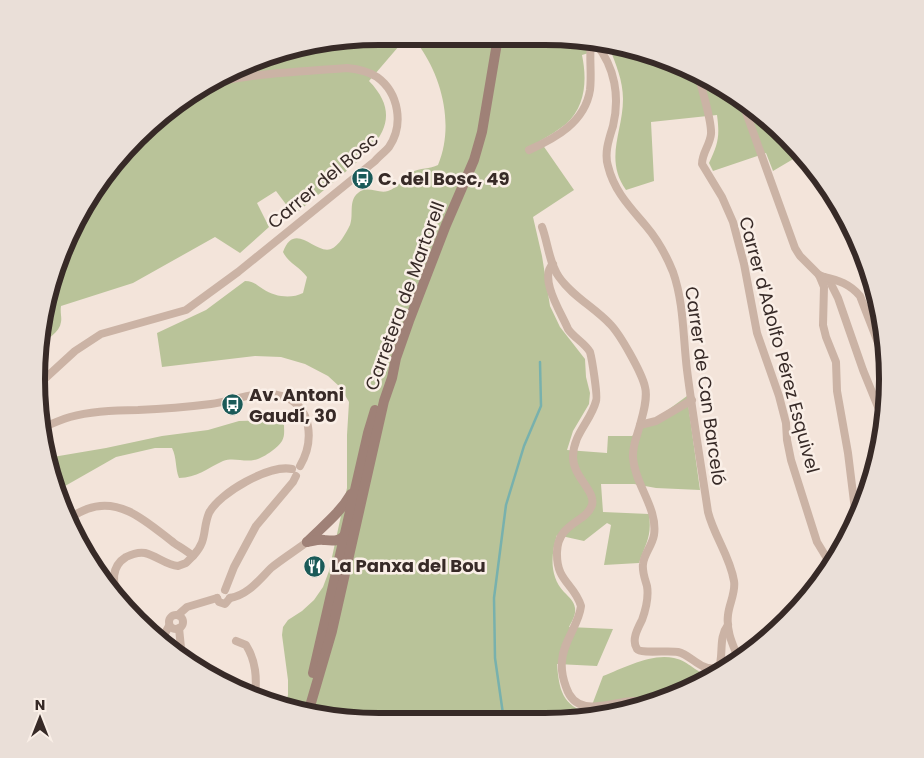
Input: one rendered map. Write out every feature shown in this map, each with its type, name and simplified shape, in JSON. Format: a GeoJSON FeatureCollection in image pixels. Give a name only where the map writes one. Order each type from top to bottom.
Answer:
{"type":"FeatureCollection","features":[{"type":"Feature","properties":{"kind":"main road","name":"Carretera de Martorell"},"geometry":{"type":"LineString","coordinates":[[310,706],[329,642],[376,431],[396,358],[432,261],[474,160],[484,124],[497,45]]}},
{"type":"Feature","properties":{"kind":"main road"},"geometry":{"type":"LineString","coordinates":[[309,706],[311,686],[334,578],[346,534],[368,433],[386,376],[396,358]]}},
{"type":"Feature","properties":{"kind":"main road"},"geometry":{"type":"LineString","coordinates":[[307,542],[343,507],[357,483]]}},
{"type":"Feature","properties":{"kind":"main road"},"geometry":{"type":"LineString","coordinates":[[307,542],[340,540],[346,534],[358,513]]}},
{"type":"Feature","properties":{"kind":"main road"},"geometry":{"type":"LineString","coordinates":[[326,523],[338,522],[343,526],[346,534],[348,557]]}},
{"type":"Feature","properties":{"kind":"main road"},"geometry":{"type":"LineString","coordinates":[[326,523],[322,533],[336,551],[334,578]]}},
{"type":"Feature","properties":{"kind":"street"},"geometry":{"type":"LineString","coordinates":[[529,150],[561,134],[581,112],[590,90],[591,48]]}},
{"type":"Feature","properties":{"kind":"street","name":"Carrer de Can Barceló"},"geometry":{"type":"LineString","coordinates":[[601,50],[612,69],[616,86],[616,109],[607,157],[608,168],[620,194],[653,237],[668,262],[676,282],[711,525],[728,558],[735,584],[728,615],[728,625],[736,653]]}},
{"type":"Feature","properties":{"kind":"street","name":"Carrer del Bosc"},"geometry":{"type":"LineString","coordinates":[[45,379],[75,352],[101,334],[186,310],[238,272],[388,149],[396,128],[396,107],[392,94],[377,77],[357,69],[347,68],[234,78]]}},
{"type":"Feature","properties":{"kind":"street","name":"Carrer d'Adolfo Pérez Esquivel"},"geometry":{"type":"LineString","coordinates":[[701,83],[711,135],[702,158],[702,164],[722,197],[733,222],[744,264],[760,345],[779,396],[784,416],[791,460],[817,542],[827,558]]}},
{"type":"Feature","properties":{"kind":"street"},"geometry":{"type":"LineString","coordinates":[[746,113],[795,248],[807,263],[830,282],[838,298],[878,406]]}},
{"type":"Feature","properties":{"kind":"street"},"geometry":{"type":"LineString","coordinates":[[542,227],[553,264],[561,279],[616,331],[638,370],[646,391],[640,425],[634,445],[633,459],[637,476],[654,520],[654,537],[643,564],[648,598],[635,637],[636,647],[642,652],[667,650],[678,652],[705,668],[712,668]]}},
{"type":"Feature","properties":{"kind":"street"},"geometry":{"type":"LineString","coordinates":[[553,264],[549,267],[548,272],[552,294],[571,334],[588,348],[590,352],[597,398],[574,444],[572,459],[578,476],[591,494],[592,503],[589,510],[567,528],[557,546],[559,571],[562,578],[578,597],[581,606],[563,652],[563,676],[567,691],[571,697],[574,701],[583,705],[599,706],[632,702]]}},
{"type":"Feature","properties":{"kind":"street"},"geometry":{"type":"LineString","coordinates":[[821,276],[836,279],[855,290],[860,296],[876,338]]}},
{"type":"Feature","properties":{"kind":"street"},"geometry":{"type":"LineString","coordinates":[[821,276],[824,287],[824,330],[836,362],[837,391],[848,453],[854,506]]}},
{"type":"Feature","properties":{"kind":"street"},"geometry":{"type":"LineString","coordinates":[[48,426],[70,417],[90,413],[209,404],[260,394],[272,394],[283,397],[297,405],[307,421],[309,433],[307,451],[300,466],[295,466],[293,482],[256,526],[224,590],[218,592],[218,602],[225,604],[230,598],[247,591],[271,568],[307,542]]}},
{"type":"Feature","properties":{"kind":"street"},"geometry":{"type":"LineString","coordinates":[[640,425],[656,421],[692,400]]}},
{"type":"Feature","properties":{"kind":"street"},"geometry":{"type":"LineString","coordinates":[[113,581],[115,569],[120,562],[130,555],[144,553],[178,566],[186,564],[200,548],[209,514],[219,500],[263,474],[279,468],[294,473]]}},
{"type":"Feature","properties":{"kind":"street"},"geometry":{"type":"LineString","coordinates":[[74,516],[92,507],[112,506],[124,509],[140,517],[193,556]]}},
{"type":"Feature","properties":{"kind":"street"},"geometry":{"type":"LineString","coordinates":[[224,590],[229,593],[230,598]]}},
{"type":"Feature","properties":{"kind":"street"},"geometry":{"type":"LineString","coordinates":[[164,634],[169,626],[170,618],[178,615],[187,607],[217,598]]}},
{"type":"Feature","properties":{"kind":"street"},"geometry":{"type":"LineString","coordinates":[[178,615],[183,621],[179,628],[181,648]]}},
{"type":"Feature","properties":{"kind":"street"},"geometry":{"type":"LineString","coordinates":[[720,663],[721,640],[724,630],[728,625]]}},
{"type":"Feature","properties":{"kind":"street"},"geometry":{"type":"LineString","coordinates":[[169,626],[174,629],[179,628]]}},
{"type":"Feature","properties":{"kind":"street"},"geometry":{"type":"LineString","coordinates":[[236,641],[246,645],[251,654],[256,675],[255,689]]}},
{"type":"Feature","properties":{"kind":"green space"},"geometry":{"type":"Polygon","coordinates":[[[545,45],[600,50],[582,55],[584,73],[583,92],[578,109],[573,117],[566,124],[540,141],[574,190],[533,217],[542,256],[550,306],[560,327],[585,359],[586,377],[590,393],[589,404],[573,431],[567,450],[607,453],[608,436],[632,436],[687,396],[700,490],[656,488],[634,484],[601,484],[603,512],[649,514],[649,534],[639,563],[604,565],[611,525],[607,523],[584,541],[557,535],[553,550],[554,572],[559,586],[572,601],[575,608],[569,627],[613,629],[597,666],[557,664],[559,681],[564,695],[573,706],[582,711],[545,713],[379,713],[335,710],[287,700],[288,680],[282,635],[283,627],[288,620],[314,600],[323,587],[329,571],[347,488],[349,402],[340,387],[328,376],[305,364],[281,357],[255,356],[162,367],[157,333],[206,310],[245,281],[253,282],[268,292],[278,295],[293,296],[303,293],[307,277],[283,252],[288,243],[293,239],[299,239],[318,248],[331,249],[339,242],[350,225],[353,200],[358,193],[365,190],[388,191],[412,172],[438,165],[445,135],[444,104],[435,74],[420,47],[399,46],[369,81],[380,95],[385,108],[386,121],[375,144],[354,165],[294,215],[276,191],[257,203],[269,227],[240,253],[215,237],[133,283],[61,306],[60,326],[48,339],[56,293],[70,251],[101,193],[128,159],[159,128],[193,101],[231,79],[293,56],[314,51],[357,46],[545,45]]]}},
{"type":"Feature","properties":{"kind":"green space"},"geometry":{"type":"Polygon","coordinates":[[[611,51],[673,70],[693,79],[731,101],[748,114],[795,158],[773,171],[766,153],[713,171],[709,163],[718,140],[717,115],[651,122],[654,181],[626,190],[616,167],[615,156],[623,99],[619,73],[611,51]]]}},
{"type":"Feature","properties":{"kind":"green space"},"geometry":{"type":"Polygon","coordinates":[[[278,420],[284,425],[283,439],[277,447],[257,459],[223,461],[185,478],[179,478],[172,448],[155,448],[116,457],[63,487],[54,457],[162,436],[208,430],[239,421],[278,420]]]}},
{"type":"Feature","properties":{"kind":"green space"},"geometry":{"type":"Polygon","coordinates":[[[665,657],[674,658],[685,662],[703,673],[673,688],[631,702],[590,710],[603,676],[638,662],[665,657]]]}},
{"type":"Feature","properties":{"kind":"waterway"},"geometry":{"type":"LineString","coordinates":[[503,713],[495,658],[494,598],[506,505],[524,446],[541,406],[540,362]]}},
{"type":"Feature","properties":{"kind":"place","name":"C. del Bosc, 49"},"geometry":{"type":"Point","coordinates":[362,179]}},
{"type":"Feature","properties":{"kind":"place","name":"Av. Antoni Gaudí, 30"},"geometry":{"type":"Point","coordinates":[233,405]}},
{"type":"Feature","properties":{"kind":"place","name":"La Panxa del Bou"},"geometry":{"type":"Point","coordinates":[315,566]}}]}
